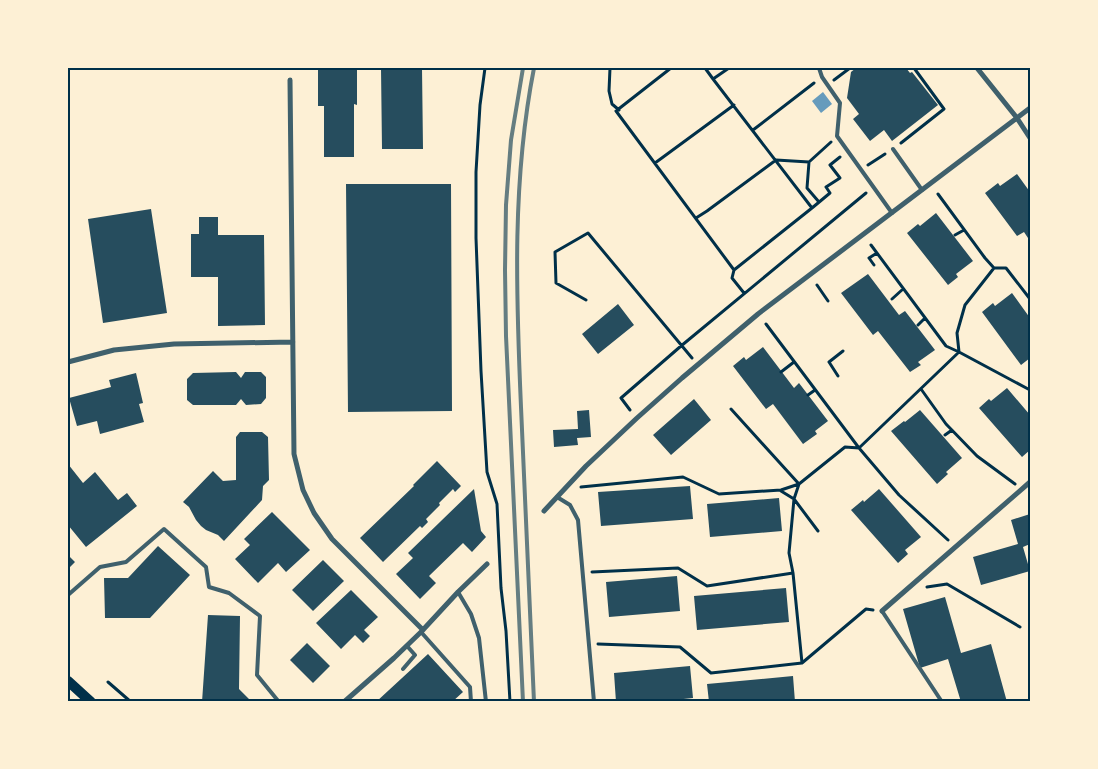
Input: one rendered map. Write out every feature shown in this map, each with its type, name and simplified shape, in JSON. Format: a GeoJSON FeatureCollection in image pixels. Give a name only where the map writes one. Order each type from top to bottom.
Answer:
{"type":"FeatureCollection","features":[{"type":"Feature","properties":{"kind":"main road"},"geometry":{"type":"LineString","coordinates":[[68,681],[91,702]]}},
{"type":"Feature","properties":{"kind":"street"},"geometry":{"type":"LineString","coordinates":[[977,68],[1017,118],[1030,138]]}},
{"type":"Feature","properties":{"kind":"street"},"geometry":{"type":"LineString","coordinates":[[290,80],[294,454],[303,490],[314,513],[332,539],[422,631]]}},
{"type":"Feature","properties":{"kind":"street"},"geometry":{"type":"LineString","coordinates":[[544,511],[623,430],[758,314],[1030,108]]}},
{"type":"Feature","properties":{"kind":"street"},"geometry":{"type":"LineString","coordinates":[[68,362],[114,350],[174,344],[293,342]]}},
{"type":"Feature","properties":{"kind":"street"},"geometry":{"type":"LineString","coordinates":[[882,611],[1030,482]]}},
{"type":"Feature","properties":{"kind":"street"},"geometry":{"type":"LineString","coordinates":[[344,702],[422,631],[487,564]]}},
{"type":"Feature","properties":{"kind":"lane"},"geometry":{"type":"LineString","coordinates":[[819,68],[822,77],[840,103],[837,136],[892,214]]}},
{"type":"Feature","properties":{"kind":"lane"},"geometry":{"type":"LineString","coordinates":[[893,149],[922,190]]}},
{"type":"Feature","properties":{"kind":"lane"},"geometry":{"type":"LineString","coordinates":[[558,496],[570,505],[578,520],[594,702]]}},
{"type":"Feature","properties":{"kind":"lane"},"geometry":{"type":"LineString","coordinates":[[68,595],[100,567],[126,562],[164,529],[206,568],[209,588],[229,592],[260,616],[257,675],[279,702]]}},
{"type":"Feature","properties":{"kind":"lane"},"geometry":{"type":"LineString","coordinates":[[458,592],[471,614],[479,638],[486,702]]}},
{"type":"Feature","properties":{"kind":"lane"},"geometry":{"type":"LineString","coordinates":[[882,611],[942,702]]}},
{"type":"Feature","properties":{"kind":"lane"},"geometry":{"type":"LineString","coordinates":[[422,631],[470,687],[471,702]]}},
{"type":"Feature","properties":{"kind":"lane"},"geometry":{"type":"LineString","coordinates":[[403,669],[415,655],[406,646]]}},
{"type":"Feature","properties":{"kind":"path"},"geometry":{"type":"LineString","coordinates":[[485,68],[480,105],[476,172],[476,238],[484,437],[487,472],[496,499],[510,702]]}},
{"type":"Feature","properties":{"kind":"path"},"geometry":{"type":"LineString","coordinates":[[610,68],[609,91],[612,104],[619,110]]}},
{"type":"Feature","properties":{"kind":"path"},"geometry":{"type":"LineString","coordinates":[[671,68],[616,111],[734,270]]}},
{"type":"Feature","properties":{"kind":"path"},"geometry":{"type":"LineString","coordinates":[[705,68],[812,208]]}},
{"type":"Feature","properties":{"kind":"path"},"geometry":{"type":"LineString","coordinates":[[713,79],[728,68]]}},
{"type":"Feature","properties":{"kind":"path"},"geometry":{"type":"LineString","coordinates":[[828,86],[850,68]]}},
{"type":"Feature","properties":{"kind":"path"},"geometry":{"type":"LineString","coordinates":[[862,169],[893,149],[944,109],[914,68]]}},
{"type":"Feature","properties":{"kind":"path"},"geometry":{"type":"LineString","coordinates":[[753,130],[822,77]]}},
{"type":"Feature","properties":{"kind":"path"},"geometry":{"type":"LineString","coordinates":[[655,163],[734,105]]}},
{"type":"Feature","properties":{"kind":"path"},"geometry":{"type":"LineString","coordinates":[[819,202],[807,188],[809,162],[837,136]]}},
{"type":"Feature","properties":{"kind":"path"},"geometry":{"type":"LineString","coordinates":[[744,293],[732,278],[734,270],[830,193],[826,187],[840,178],[830,165],[848,151]]}},
{"type":"Feature","properties":{"kind":"path"},"geometry":{"type":"LineString","coordinates":[[696,218],[776,160],[809,162]]}},
{"type":"Feature","properties":{"kind":"path"},"geometry":{"type":"LineString","coordinates":[[630,410],[621,398],[744,293],[873,187]]}},
{"type":"Feature","properties":{"kind":"path"},"geometry":{"type":"LineString","coordinates":[[938,194],[985,258],[994,268],[1006,268],[1030,300]]}},
{"type":"Feature","properties":{"kind":"path"},"geometry":{"type":"LineString","coordinates":[[955,235],[964,230]]}},
{"type":"Feature","properties":{"kind":"path"},"geometry":{"type":"LineString","coordinates":[[586,300],[556,283],[556,252],[588,233],[698,365]]}},
{"type":"Feature","properties":{"kind":"path"},"geometry":{"type":"LineString","coordinates":[[871,245],[946,346],[1029,388]]}},
{"type":"Feature","properties":{"kind":"path"},"geometry":{"type":"LineString","coordinates":[[874,265],[869,258],[877,253]]}},
{"type":"Feature","properties":{"kind":"path"},"geometry":{"type":"LineString","coordinates":[[959,352],[957,333],[965,306],[994,268]]}},
{"type":"Feature","properties":{"kind":"path"},"geometry":{"type":"LineString","coordinates":[[816,285],[828,301]]}},
{"type":"Feature","properties":{"kind":"path"},"geometry":{"type":"LineString","coordinates":[[892,299],[903,289]]}},
{"type":"Feature","properties":{"kind":"path"},"geometry":{"type":"LineString","coordinates":[[918,325],[925,318]]}},
{"type":"Feature","properties":{"kind":"path"},"geometry":{"type":"LineString","coordinates":[[766,324],[859,448],[899,495],[957,546]]}},
{"type":"Feature","properties":{"kind":"path"},"geometry":{"type":"LineString","coordinates":[[838,376],[830,362],[843,351]]}},
{"type":"Feature","properties":{"kind":"path"},"geometry":{"type":"LineString","coordinates":[[565,488],[683,477],[719,494],[781,490],[800,484],[845,447],[859,448],[959,352]]}},
{"type":"Feature","properties":{"kind":"path"},"geometry":{"type":"LineString","coordinates":[[781,372],[794,362]]}},
{"type":"Feature","properties":{"kind":"path"},"geometry":{"type":"LineString","coordinates":[[921,389],[946,424],[977,456],[1023,489]]}},
{"type":"Feature","properties":{"kind":"path"},"geometry":{"type":"LineString","coordinates":[[808,395],[816,390]]}},
{"type":"Feature","properties":{"kind":"path"},"geometry":{"type":"LineString","coordinates":[[731,409],[800,484]]}},
{"type":"Feature","properties":{"kind":"path"},"geometry":{"type":"LineString","coordinates":[[945,435],[952,430]]}},
{"type":"Feature","properties":{"kind":"path"},"geometry":{"type":"LineString","coordinates":[[800,484],[794,499],[789,553],[793,573],[802,663]]}},
{"type":"Feature","properties":{"kind":"path"},"geometry":{"type":"LineString","coordinates":[[781,490],[794,499],[818,531]]}},
{"type":"Feature","properties":{"kind":"path"},"geometry":{"type":"LineString","coordinates":[[592,572],[678,568],[707,586],[793,573]]}},
{"type":"Feature","properties":{"kind":"path"},"geometry":{"type":"LineString","coordinates":[[914,583],[926,588],[947,584],[1020,627]]}},
{"type":"Feature","properties":{"kind":"path"},"geometry":{"type":"LineString","coordinates":[[598,644],[680,647],[711,673],[802,663],[866,609],[882,611]]}},
{"type":"Feature","properties":{"kind":"path"},"geometry":{"type":"LineString","coordinates":[[108,682],[131,702]]}},
{"type":"Feature","properties":{"kind":"water"},"geometry":{"type":"Polygon","coordinates":[[[823,92],[832,104],[821,113],[812,101],[823,92]]]}},
{"type":"Feature","properties":{"kind":"building"},"geometry":{"type":"Polygon","coordinates":[[[318,68],[357,68],[357,105],[354,104],[354,157],[324,157],[324,106],[318,106],[318,68]]]}},
{"type":"Feature","properties":{"kind":"building"},"geometry":{"type":"Polygon","coordinates":[[[381,68],[422,68],[423,149],[382,149],[381,68]]]}},
{"type":"Feature","properties":{"kind":"building"},"geometry":{"type":"Polygon","coordinates":[[[856,68],[906,68],[910,73],[912,72],[938,105],[892,141],[884,130],[870,141],[853,119],[859,114],[847,98],[851,72],[856,68]]]}},
{"type":"Feature","properties":{"kind":"building"},"geometry":{"type":"Polygon","coordinates":[[[1017,174],[1030,192],[1030,241],[1024,232],[1017,236],[985,193],[998,183],[1000,186],[1017,174]]]}},
{"type":"Feature","properties":{"kind":"building"},"geometry":{"type":"Polygon","coordinates":[[[346,184],[451,184],[452,411],[348,412],[346,184]]]}},
{"type":"Feature","properties":{"kind":"building"},"geometry":{"type":"Polygon","coordinates":[[[151,209],[167,313],[103,323],[88,219],[151,209]]]}},
{"type":"Feature","properties":{"kind":"building"},"geometry":{"type":"Polygon","coordinates":[[[936,213],[973,261],[956,274],[958,277],[948,285],[907,233],[918,224],[920,226],[936,213]]]}},
{"type":"Feature","properties":{"kind":"building"},"geometry":{"type":"Polygon","coordinates":[[[199,217],[218,217],[218,235],[264,235],[265,325],[218,326],[218,277],[191,277],[191,234],[199,234],[199,217]]]}},
{"type":"Feature","properties":{"kind":"building"},"geometry":{"type":"Polygon","coordinates":[[[868,274],[899,315],[905,311],[935,350],[918,362],[921,365],[910,372],[878,331],[873,335],[841,293],[868,274]]]}},
{"type":"Feature","properties":{"kind":"building"},"geometry":{"type":"Polygon","coordinates":[[[1012,293],[1030,318],[1030,358],[1021,365],[982,312],[993,303],[995,306],[1012,293]]]}},
{"type":"Feature","properties":{"kind":"building"},"geometry":{"type":"Polygon","coordinates":[[[618,304],[634,325],[598,354],[582,334],[618,304]]]}},
{"type":"Feature","properties":{"kind":"building"},"geometry":{"type":"Polygon","coordinates":[[[763,347],[794,388],[799,383],[828,421],[815,431],[817,434],[803,444],[773,404],[766,409],[733,366],[744,357],[746,360],[763,347]]]}},
{"type":"Feature","properties":{"kind":"building"},"geometry":{"type":"Polygon","coordinates":[[[236,372],[241,378],[245,372],[261,372],[266,377],[266,398],[261,404],[246,405],[241,399],[236,405],[193,405],[187,400],[187,379],[193,373],[236,372]]]}},
{"type":"Feature","properties":{"kind":"building"},"geometry":{"type":"Polygon","coordinates":[[[136,373],[143,403],[139,404],[144,422],[100,434],[97,421],[77,426],[69,398],[111,387],[109,380],[136,373]]]}},
{"type":"Feature","properties":{"kind":"building"},"geometry":{"type":"Polygon","coordinates":[[[1007,388],[1030,415],[1030,450],[1022,457],[979,408],[989,399],[991,401],[1007,388]]]}},
{"type":"Feature","properties":{"kind":"building"},"geometry":{"type":"Polygon","coordinates":[[[694,399],[711,420],[671,455],[653,435],[694,399]]]}},
{"type":"Feature","properties":{"kind":"building"},"geometry":{"type":"Polygon","coordinates":[[[589,410],[591,437],[577,438],[578,445],[554,447],[553,430],[578,429],[577,411],[589,410]]]}},
{"type":"Feature","properties":{"kind":"building"},"geometry":{"type":"Polygon","coordinates":[[[920,410],[962,458],[946,472],[948,474],[937,484],[891,431],[920,410]]]}},
{"type":"Feature","properties":{"kind":"building"},"geometry":{"type":"Polygon","coordinates":[[[240,432],[262,432],[268,437],[269,480],[263,486],[262,500],[224,541],[218,535],[201,526],[189,507],[183,502],[213,471],[223,481],[236,480],[236,437],[240,432]]]}},
{"type":"Feature","properties":{"kind":"building"},"geometry":{"type":"Polygon","coordinates":[[[437,461],[461,486],[455,492],[453,489],[426,519],[428,522],[422,528],[420,526],[383,562],[360,538],[437,461]]]}},
{"type":"Feature","properties":{"kind":"building"},"geometry":{"type":"Polygon","coordinates":[[[68,464],[83,483],[95,472],[118,500],[127,493],[137,506],[86,547],[68,525],[68,464]]]}},
{"type":"Feature","properties":{"kind":"building"},"geometry":{"type":"Polygon","coordinates":[[[690,486],[693,519],[601,526],[598,492],[690,486]]]}},
{"type":"Feature","properties":{"kind":"building"},"geometry":{"type":"Polygon","coordinates":[[[474,489],[481,531],[486,537],[472,552],[463,543],[429,576],[436,583],[420,599],[396,574],[413,558],[408,553],[474,489]]]}},
{"type":"Feature","properties":{"kind":"building"},"geometry":{"type":"Polygon","coordinates":[[[879,489],[921,537],[905,550],[908,554],[898,563],[851,510],[879,489]]]}},
{"type":"Feature","properties":{"kind":"building"},"geometry":{"type":"Polygon","coordinates":[[[779,498],[782,531],[710,537],[707,504],[779,498]]]}},
{"type":"Feature","properties":{"kind":"building"},"geometry":{"type":"Polygon","coordinates":[[[272,512],[310,550],[286,572],[278,563],[258,583],[235,559],[250,545],[244,539],[272,512]]]}},
{"type":"Feature","properties":{"kind":"building"},"geometry":{"type":"Polygon","coordinates":[[[1030,514],[1030,544],[1023,547],[1030,571],[981,585],[973,557],[1018,544],[1011,520],[1030,514]]]}},
{"type":"Feature","properties":{"kind":"building"},"geometry":{"type":"Polygon","coordinates":[[[158,546],[190,575],[150,618],[105,618],[104,578],[128,578],[158,546]]]}},
{"type":"Feature","properties":{"kind":"building"},"geometry":{"type":"Polygon","coordinates":[[[68,555],[75,562],[68,569],[68,555]]]}},
{"type":"Feature","properties":{"kind":"building"},"geometry":{"type":"Polygon","coordinates":[[[323,560],[344,581],[313,611],[292,590],[323,560]]]}},
{"type":"Feature","properties":{"kind":"building"},"geometry":{"type":"Polygon","coordinates":[[[677,576],[680,611],[609,617],[606,582],[677,576]]]}},
{"type":"Feature","properties":{"kind":"building"},"geometry":{"type":"Polygon","coordinates":[[[786,588],[789,622],[697,630],[694,596],[786,588]]]}},
{"type":"Feature","properties":{"kind":"building"},"geometry":{"type":"Polygon","coordinates":[[[351,590],[378,617],[364,630],[370,636],[363,643],[355,635],[341,649],[316,623],[351,590]]]}},
{"type":"Feature","properties":{"kind":"building"},"geometry":{"type":"Polygon","coordinates":[[[945,597],[961,653],[991,644],[1007,702],[961,702],[948,659],[920,668],[903,609],[945,597]]]}},
{"type":"Feature","properties":{"kind":"building"},"geometry":{"type":"Polygon","coordinates":[[[208,615],[240,616],[239,689],[252,702],[202,702],[208,615]]]}},
{"type":"Feature","properties":{"kind":"building"},"geometry":{"type":"Polygon","coordinates":[[[307,643],[330,666],[313,683],[290,660],[307,643]]]}},
{"type":"Feature","properties":{"kind":"building"},"geometry":{"type":"Polygon","coordinates":[[[428,654],[463,692],[452,702],[376,702],[428,654]]]}},
{"type":"Feature","properties":{"kind":"building"},"geometry":{"type":"Polygon","coordinates":[[[690,666],[693,698],[655,702],[616,702],[614,673],[690,666]]]}},
{"type":"Feature","properties":{"kind":"building"},"geometry":{"type":"Polygon","coordinates":[[[793,676],[795,702],[709,702],[707,684],[793,676]]]}},
{"type":"Feature","properties":{"kind":"railway"},"geometry":{"type":"LineString","coordinates":[[523,68],[511,140],[506,205],[505,270],[506,336],[523,702]]}},
{"type":"Feature","properties":{"kind":"railway"},"geometry":{"type":"LineString","coordinates":[[534,68],[522,152],[517,237],[519,364],[534,702]]}}]}
